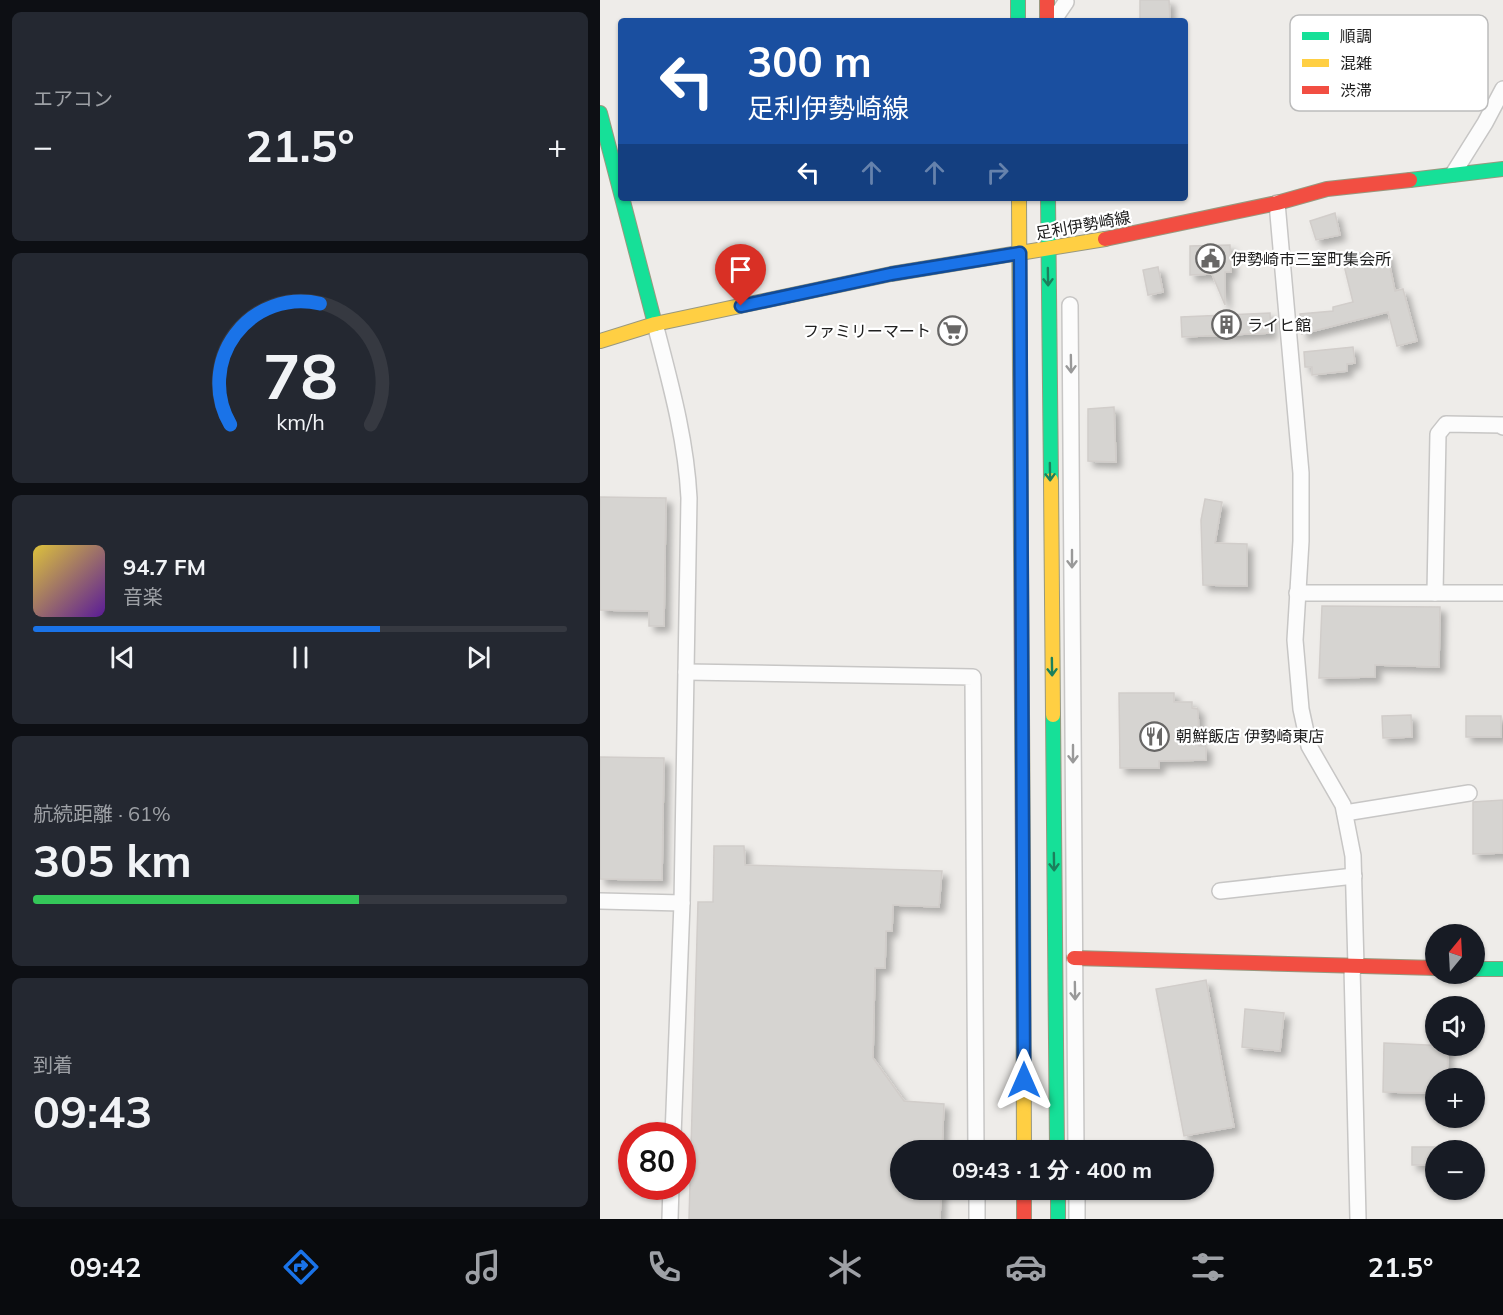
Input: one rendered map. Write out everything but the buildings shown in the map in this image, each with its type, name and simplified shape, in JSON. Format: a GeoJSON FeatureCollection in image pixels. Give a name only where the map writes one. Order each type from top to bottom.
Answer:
{"type":"FeatureCollection","features":[{"type":"Feature","properties":{"kind":"main road"},"geometry":{"type":"LineString","coordinates":[[1018,0],[1018,18]]}},
{"type":"Feature","properties":{"kind":"main road"},"geometry":{"type":"LineString","coordinates":[[1047,0],[1047,18]]}},
{"type":"Feature","properties":{"kind":"main road"},"geometry":{"type":"LineString","coordinates":[[600,113],[618,182]]}},
{"type":"Feature","properties":{"kind":"main road","name":"足利伊勢崎線"},"geometry":{"type":"LineString","coordinates":[[600,341],[655,324],[891,274],[1048,247],[1071,246],[1277,203],[1327,189],[1503,169]]}},
{"type":"Feature","properties":{"kind":"main road"},"geometry":{"type":"LineString","coordinates":[[623,201],[655,324]]}},
{"type":"Feature","properties":{"kind":"main road"},"geometry":{"type":"LineString","coordinates":[[1019,201],[1024,1140]]}},
{"type":"Feature","properties":{"kind":"main road"},"geometry":{"type":"LineString","coordinates":[[1048,201],[1057,1140]]}},
{"type":"Feature","properties":{"kind":"main road"},"geometry":{"type":"LineString","coordinates":[[1074,958],[1425,968]]}},
{"type":"Feature","properties":{"kind":"main road"},"geometry":{"type":"LineString","coordinates":[[1485,969],[1503,969]]}},
{"type":"Feature","properties":{"kind":"main road"},"geometry":{"type":"LineString","coordinates":[[1024,1200],[1024,1219]]}},
{"type":"Feature","properties":{"kind":"main road"},"geometry":{"type":"LineString","coordinates":[[1058,1200],[1058,1219]]}},
{"type":"Feature","properties":{"kind":"street"},"geometry":{"type":"LineString","coordinates":[[1055,18],[1066,1]]}},
{"type":"Feature","properties":{"kind":"street"},"geometry":{"type":"LineString","coordinates":[[1066,1],[1066,18]]}},
{"type":"Feature","properties":{"kind":"street"},"geometry":{"type":"LineString","coordinates":[[1453,174],[1503,89]]}},
{"type":"Feature","properties":{"kind":"street"},"geometry":{"type":"LineString","coordinates":[[1277,203],[1301,473],[1301,541],[1295,640],[1301,710],[1309,746],[1343,805],[1353,856],[1358,1219]]}},
{"type":"Feature","properties":{"kind":"street"},"geometry":{"type":"LineString","coordinates":[[1070,305],[1076,1140]]}},
{"type":"Feature","properties":{"kind":"street"},"geometry":{"type":"LineString","coordinates":[[655,324],[687,462],[682,903],[674,1122]]}},
{"type":"Feature","properties":{"kind":"street"},"geometry":{"type":"LineString","coordinates":[[1435,592],[1438,434],[1446,424],[1503,427]]}},
{"type":"Feature","properties":{"kind":"street"},"geometry":{"type":"LineString","coordinates":[[1050,442],[1072,472]]}},
{"type":"Feature","properties":{"kind":"street"},"geometry":{"type":"LineString","coordinates":[[1297,593],[1503,594]]}},
{"type":"Feature","properties":{"kind":"street"},"geometry":{"type":"LineString","coordinates":[[686,672],[973,677],[976,1140]]}},
{"type":"Feature","properties":{"kind":"street"},"geometry":{"type":"LineString","coordinates":[[1345,813],[1469,793]]}},
{"type":"Feature","properties":{"kind":"street"},"geometry":{"type":"LineString","coordinates":[[1220,891],[1354,876]]}},
{"type":"Feature","properties":{"kind":"street"},"geometry":{"type":"LineString","coordinates":[[600,902],[682,903]]}},
{"type":"Feature","properties":{"kind":"street"},"geometry":{"type":"LineString","coordinates":[[670,1219],[671,1200]]}},
{"type":"Feature","properties":{"kind":"street"},"geometry":{"type":"LineString","coordinates":[[976,1200],[977,1219]]}},
{"type":"Feature","properties":{"kind":"street"},"geometry":{"type":"LineString","coordinates":[[1077,1200],[1077,1219]]}},
{"type":"Feature","properties":{"kind":"traffic: fast"},"geometry":{"type":"LineString","coordinates":[[1018,0],[1018,18]]}},
{"type":"Feature","properties":{"kind":"traffic: fast"},"geometry":{"type":"LineString","coordinates":[[600,113],[618,182]]}},
{"type":"Feature","properties":{"kind":"traffic: fast"},"geometry":{"type":"LineString","coordinates":[[1410,180],[1503,169]]}},
{"type":"Feature","properties":{"kind":"traffic: fast"},"geometry":{"type":"LineString","coordinates":[[623,201],[655,324]]}},
{"type":"Feature","properties":{"kind":"traffic: fast"},"geometry":{"type":"LineString","coordinates":[[1048,201],[1051,480]]}},
{"type":"Feature","properties":{"kind":"traffic: fast"},"geometry":{"type":"LineString","coordinates":[[1053,715],[1057,1140]]}},
{"type":"Feature","properties":{"kind":"traffic: fast"},"geometry":{"type":"LineString","coordinates":[[1485,969],[1503,969]]}},
{"type":"Feature","properties":{"kind":"traffic: fast"},"geometry":{"type":"LineString","coordinates":[[1058,1200],[1058,1219]]}},
{"type":"Feature","properties":{"kind":"traffic: slow"},"geometry":{"type":"LineString","coordinates":[[1019,201],[1021,550]]}},
{"type":"Feature","properties":{"kind":"traffic: slow"},"geometry":{"type":"LineString","coordinates":[[600,341],[655,324],[891,274],[1105,239]]}},
{"type":"Feature","properties":{"kind":"traffic: slow"},"geometry":{"type":"LineString","coordinates":[[1051,480],[1053,715]]}},
{"type":"Feature","properties":{"kind":"traffic: slow"},"geometry":{"type":"LineString","coordinates":[[1023,874],[1024,1140]]}},
{"type":"Feature","properties":{"kind":"traffic: jam"},"geometry":{"type":"LineString","coordinates":[[1047,0],[1047,18]]}},
{"type":"Feature","properties":{"kind":"traffic: jam"},"geometry":{"type":"LineString","coordinates":[[1105,239],[1277,203],[1327,189],[1410,180]]}},
{"type":"Feature","properties":{"kind":"traffic: jam"},"geometry":{"type":"LineString","coordinates":[[1021,550],[1023,874]]}},
{"type":"Feature","properties":{"kind":"traffic: jam"},"geometry":{"type":"LineString","coordinates":[[1074,958],[1425,968]]}},
{"type":"Feature","properties":{"kind":"traffic: jam"},"geometry":{"type":"LineString","coordinates":[[1024,1200],[1024,1219]]}},
{"type":"Feature","properties":{"kind":"place","name":"伊勢崎市三室町集会所"},"geometry":{"type":"Point","coordinates":[1210,259]}},
{"type":"Feature","properties":{"kind":"place","name":"ライヒ館"},"geometry":{"type":"Point","coordinates":[1226,325]}},
{"type":"Feature","properties":{"kind":"place","name":"ファミリーマート"},"geometry":{"type":"Point","coordinates":[952,331]}},
{"type":"Feature","properties":{"kind":"place","name":"朝鮮飯店 伊勢崎東店"},"geometry":{"type":"Point","coordinates":[1155,736]}},
{"type":"Feature","properties":{"kind":"route"},"geometry":{"type":"LineString","coordinates":[[741,306],[891,274],[1020,253],[1024,1080]]}}]}
